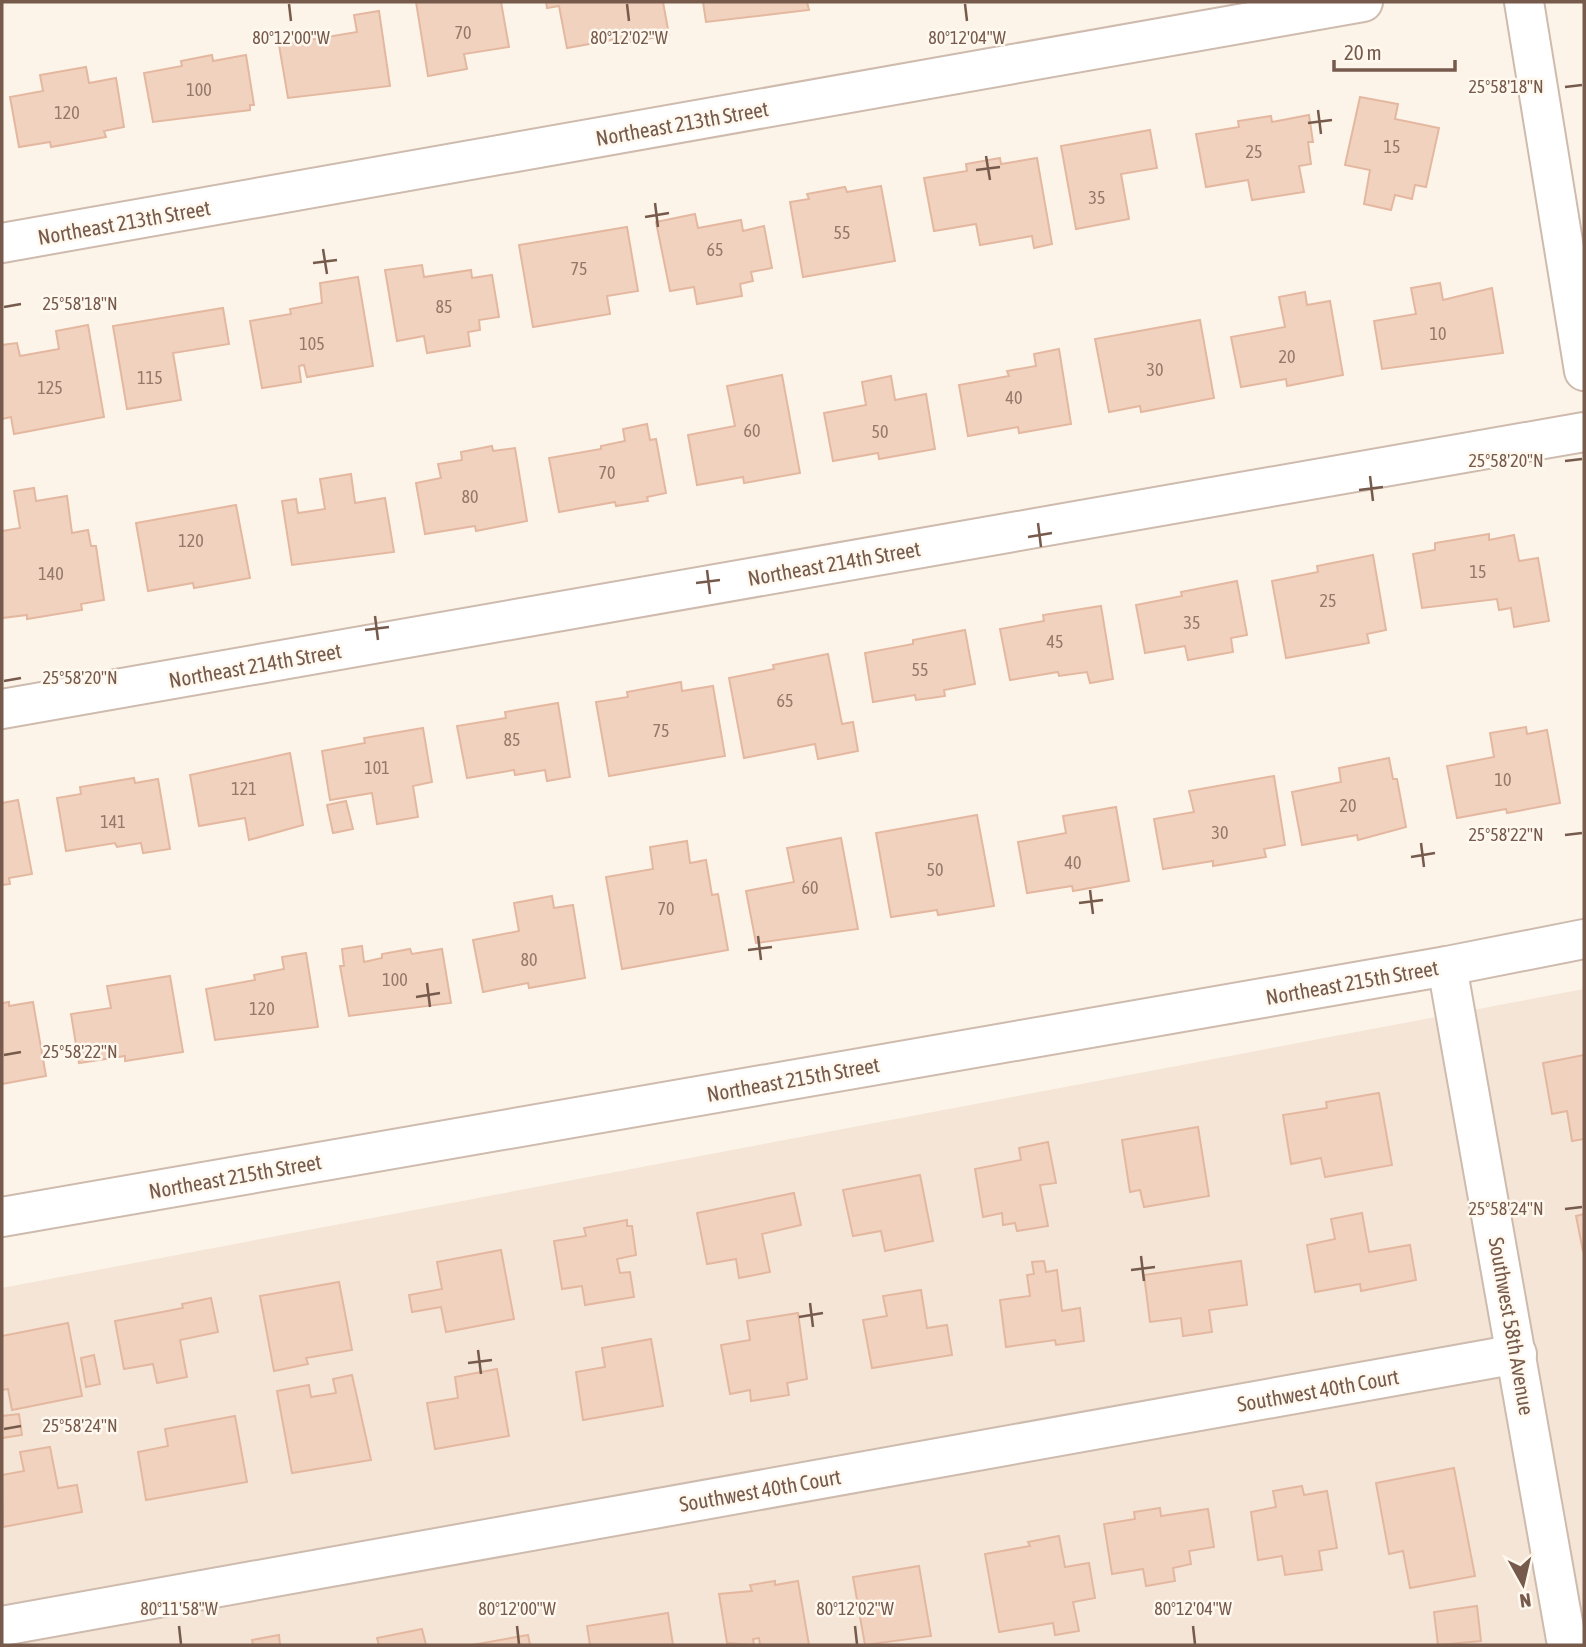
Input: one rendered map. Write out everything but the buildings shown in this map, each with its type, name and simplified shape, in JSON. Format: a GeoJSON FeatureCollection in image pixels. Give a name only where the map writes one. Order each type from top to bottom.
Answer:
{"type":"FeatureCollection","features":[{"type":"Feature","properties":{"kind":"street","name":"Northeast 213th Street"},"geometry":{"type":"LineString","coordinates":[[2,243],[1363,2]]}},
{"type":"Feature","properties":{"kind":"street"},"geometry":{"type":"LineString","coordinates":[[1524,2],[1584,371]]}},
{"type":"Feature","properties":{"kind":"street","name":"Northeast 214th Street"},"geometry":{"type":"LineString","coordinates":[[2,709],[1584,432]]}},
{"type":"Feature","properties":{"kind":"street","name":"Northeast 215th Street"},"geometry":{"type":"LineString","coordinates":[[2,1217],[1447,966],[1584,939]]}},
{"type":"Feature","properties":{"kind":"street","name":"Southwest 58th Avenue"},"geometry":{"type":"LineString","coordinates":[[1447,966],[1567,1645]]}},
{"type":"Feature","properties":{"kind":"street","name":"Southwest 40th Court"},"geometry":{"type":"LineString","coordinates":[[2,1626],[1517,1354]]}},
{"type":"Feature","properties":{"kind":"shaded area"},"geometry":{"type":"Polygon","coordinates":[[[1584,989],[1584,1645],[2,1645],[2,1288],[1584,989]]]}}]}
